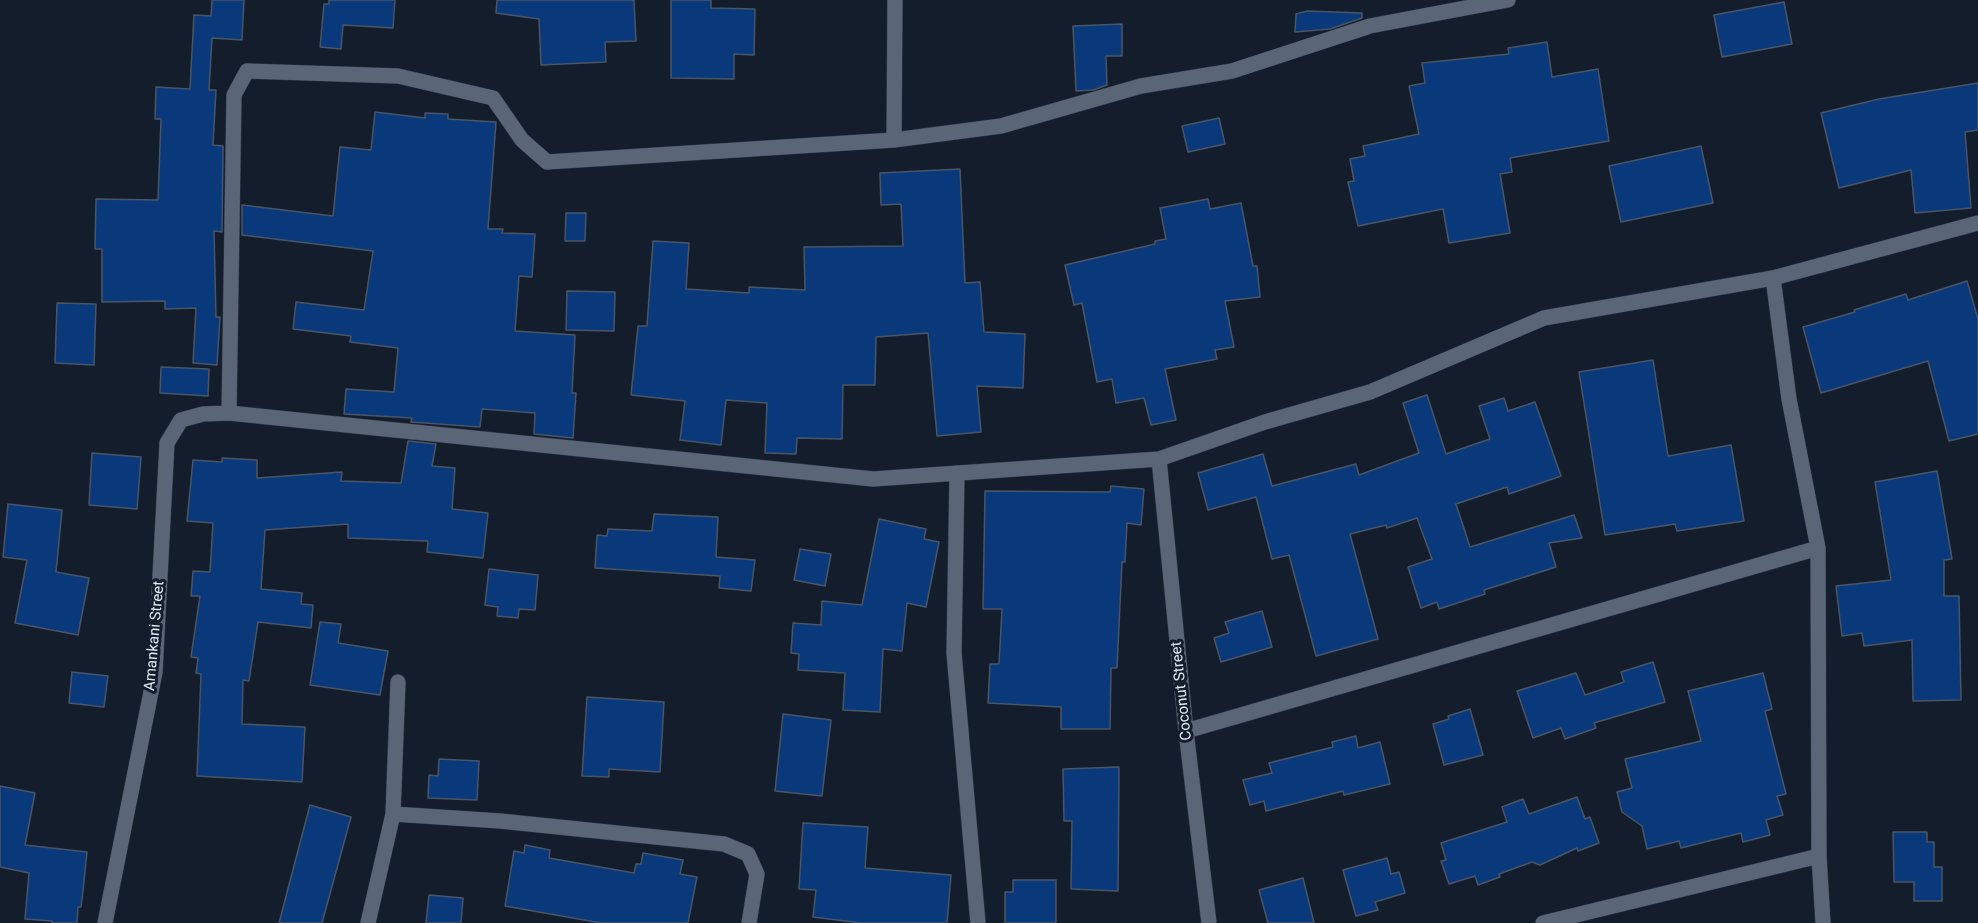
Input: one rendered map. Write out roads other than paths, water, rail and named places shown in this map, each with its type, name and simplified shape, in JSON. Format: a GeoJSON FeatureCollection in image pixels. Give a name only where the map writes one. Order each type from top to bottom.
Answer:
{"type":"FeatureCollection","features":[{"type":"Feature","properties":{"kind":"street"},"geometry":{"type":"LineString","coordinates":[[894,140],[895,0]]}},
{"type":"Feature","properties":{"kind":"street"},"geometry":{"type":"LineString","coordinates":[[1508,0],[1370,26],[1233,71],[1141,86],[1001,126],[894,140],[547,162],[522,140],[493,98],[398,76],[247,71],[234,95],[230,413],[873,479],[1159,459],[1265,422],[1370,392],[1544,318],[1773,278],[1978,223]]}},
{"type":"Feature","properties":{"kind":"street"},"geometry":{"type":"LineString","coordinates":[[1773,278],[1789,399],[1818,548],[1819,856],[1823,923]]}},
{"type":"Feature","properties":{"kind":"street","name":"Amankani Street"},"geometry":{"type":"LineString","coordinates":[[105,923],[155,672],[167,443],[181,420],[203,414],[230,413]]}},
{"type":"Feature","properties":{"kind":"street","name":"Coconut Street"},"geometry":{"type":"LineString","coordinates":[[1159,459],[1186,731],[1209,923]]}},
{"type":"Feature","properties":{"kind":"street"},"geometry":{"type":"LineString","coordinates":[[957,473],[954,653],[978,923]]}},
{"type":"Feature","properties":{"kind":"street"},"geometry":{"type":"LineString","coordinates":[[1186,731],[1818,548]]}},
{"type":"Feature","properties":{"kind":"street"},"geometry":{"type":"LineString","coordinates":[[368,923],[393,814],[398,682]]}},
{"type":"Feature","properties":{"kind":"street"},"geometry":{"type":"LineString","coordinates":[[393,814],[500,821],[724,844],[748,854],[757,874],[749,923]]}},
{"type":"Feature","properties":{"kind":"street"},"geometry":{"type":"LineString","coordinates":[[1543,923],[1819,856]]}}]}
